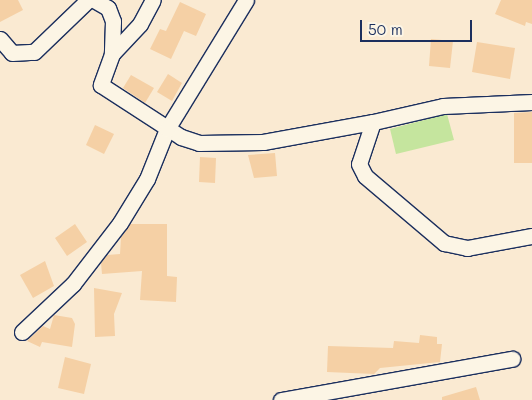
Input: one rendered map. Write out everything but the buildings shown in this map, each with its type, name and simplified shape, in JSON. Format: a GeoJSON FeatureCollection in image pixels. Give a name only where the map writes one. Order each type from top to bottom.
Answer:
{"type":"FeatureCollection","features":[{"type":"Feature","properties":{"kind":"street"},"geometry":{"type":"LineString","coordinates":[[0,39],[12,53],[34,52],[88,0]]}},
{"type":"Feature","properties":{"kind":"street"},"geometry":{"type":"LineString","coordinates":[[94,0],[108,8],[113,21],[112,54],[101,86],[166,129],[199,143],[263,142],[373,122],[443,106],[532,102]]}},
{"type":"Feature","properties":{"kind":"street"},"geometry":{"type":"LineString","coordinates":[[112,54],[140,24],[153,0]]}},
{"type":"Feature","properties":{"kind":"street"},"geometry":{"type":"LineString","coordinates":[[22,332],[93,263],[147,179],[166,129],[246,0]]}},
{"type":"Feature","properties":{"kind":"street"},"geometry":{"type":"LineString","coordinates":[[373,122],[360,164],[365,176],[423,229],[444,243],[467,248],[532,236]]}},
{"type":"Feature","properties":{"kind":"street"},"geometry":{"type":"LineString","coordinates":[[281,400],[512,360]]}},
{"type":"Feature","properties":{"kind":"green space"},"geometry":{"type":"Polygon","coordinates":[[[447,114],[454,140],[396,154],[390,129],[447,114]]]}}]}
